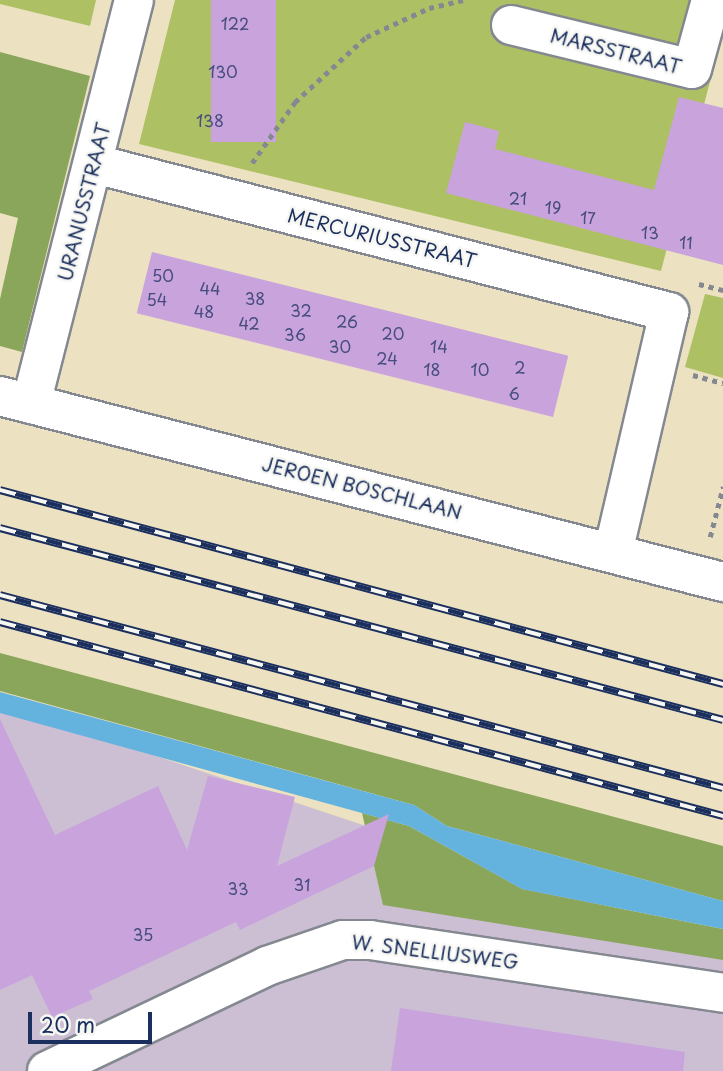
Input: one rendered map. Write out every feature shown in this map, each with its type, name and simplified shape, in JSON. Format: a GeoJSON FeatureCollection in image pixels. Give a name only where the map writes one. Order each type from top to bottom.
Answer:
{"type":"FeatureCollection","features":[{"type":"Feature","properties":{"kind":"street","name":"URANUSSTRAAT"},"geometry":{"type":"LineString","coordinates":[[16,400],[95,164],[134,0]]}},
{"type":"Feature","properties":{"kind":"street","name":"MARSSTRAAT"},"geometry":{"type":"LineString","coordinates":[[511,25],[692,69],[711,0]]}},
{"type":"Feature","properties":{"kind":"street","name":"MERCURIUSSTRAAT"},"geometry":{"type":"LineString","coordinates":[[95,164],[669,312],[613,552]]}},
{"type":"Feature","properties":{"kind":"street","name":"JEROEN BOSCHLAAN"},"geometry":{"type":"LineString","coordinates":[[16,400],[712,579]]}},
{"type":"Feature","properties":{"kind":"street","name":"W. SNELLIUSWEG"},"geometry":{"type":"LineString","coordinates":[[47,1071],[267,966],[343,940],[370,940],[723,993]]}},
{"type":"Feature","properties":{"kind":"path"},"geometry":{"type":"LineString","coordinates":[[235,200],[271,132],[341,58],[366,37],[429,8],[463,0]]}},
{"type":"Feature","properties":{"kind":"path"},"geometry":{"type":"LineString","coordinates":[[712,579],[723,487]]}},
{"type":"Feature","properties":{"kind":"shaded area"},"geometry":{"type":"Polygon","coordinates":[[[0,704],[723,945],[723,1071],[0,1071],[0,704]]]}},
{"type":"Feature","properties":{"kind":"green space"},"geometry":{"type":"Polygon","coordinates":[[[0,0],[96,0],[90,26],[0,4],[0,0]]]}},
{"type":"Feature","properties":{"kind":"green space"},"geometry":{"type":"Polygon","coordinates":[[[175,0],[723,0],[723,31],[661,271],[139,144],[175,0]]]}},
{"type":"Feature","properties":{"kind":"green space"},"geometry":{"type":"Polygon","coordinates":[[[0,52],[90,76],[22,352],[0,346],[0,299],[18,218],[0,213],[0,52]]]}},
{"type":"Feature","properties":{"kind":"green space"},"geometry":{"type":"Polygon","coordinates":[[[705,294],[723,298],[723,378],[685,367],[705,294]]]}},
{"type":"Feature","properties":{"kind":"green space"},"geometry":{"type":"Polygon","coordinates":[[[0,653],[723,846],[723,901],[447,826],[414,805],[0,691],[0,653]]]}},
{"type":"Feature","properties":{"kind":"green space"},"geometry":{"type":"Polygon","coordinates":[[[362,813],[409,826],[522,889],[723,929],[723,960],[383,905],[362,813]]]}},
{"type":"Feature","properties":{"kind":"water"},"geometry":{"type":"Polygon","coordinates":[[[0,692],[414,805],[447,826],[723,901],[723,929],[522,889],[409,826],[0,713],[0,692]]]}},
{"type":"Feature","properties":{"kind":"building"},"geometry":{"type":"Polygon","coordinates":[[[211,0],[276,0],[276,142],[211,142],[211,0]]]}},
{"type":"Feature","properties":{"kind":"building"},"geometry":{"type":"Polygon","coordinates":[[[679,97],[723,108],[723,265],[446,193],[465,122],[499,131],[495,149],[654,190],[679,97]]]}},
{"type":"Feature","properties":{"kind":"building"},"geometry":{"type":"Polygon","coordinates":[[[152,252],[568,356],[553,417],[137,313],[152,252]]]}},
{"type":"Feature","properties":{"kind":"building"},"geometry":{"type":"Polygon","coordinates":[[[0,719],[55,835],[158,786],[187,850],[208,776],[295,797],[277,866],[389,814],[374,866],[240,930],[236,922],[89,991],[93,999],[52,1017],[32,975],[0,990],[0,719]]]}},
{"type":"Feature","properties":{"kind":"building"},"geometry":{"type":"Polygon","coordinates":[[[400,1008],[685,1052],[683,1071],[391,1071],[400,1008]]]}},
{"type":"Feature","properties":{"kind":"railway"},"geometry":{"type":"LineString","coordinates":[[0,490],[723,684]]}},
{"type":"Feature","properties":{"kind":"railway"},"geometry":{"type":"LineString","coordinates":[[0,528],[723,720]]}},
{"type":"Feature","properties":{"kind":"railway"},"geometry":{"type":"LineString","coordinates":[[0,595],[723,788]]}},
{"type":"Feature","properties":{"kind":"railway"},"geometry":{"type":"LineString","coordinates":[[0,622],[723,816]]}}]}
